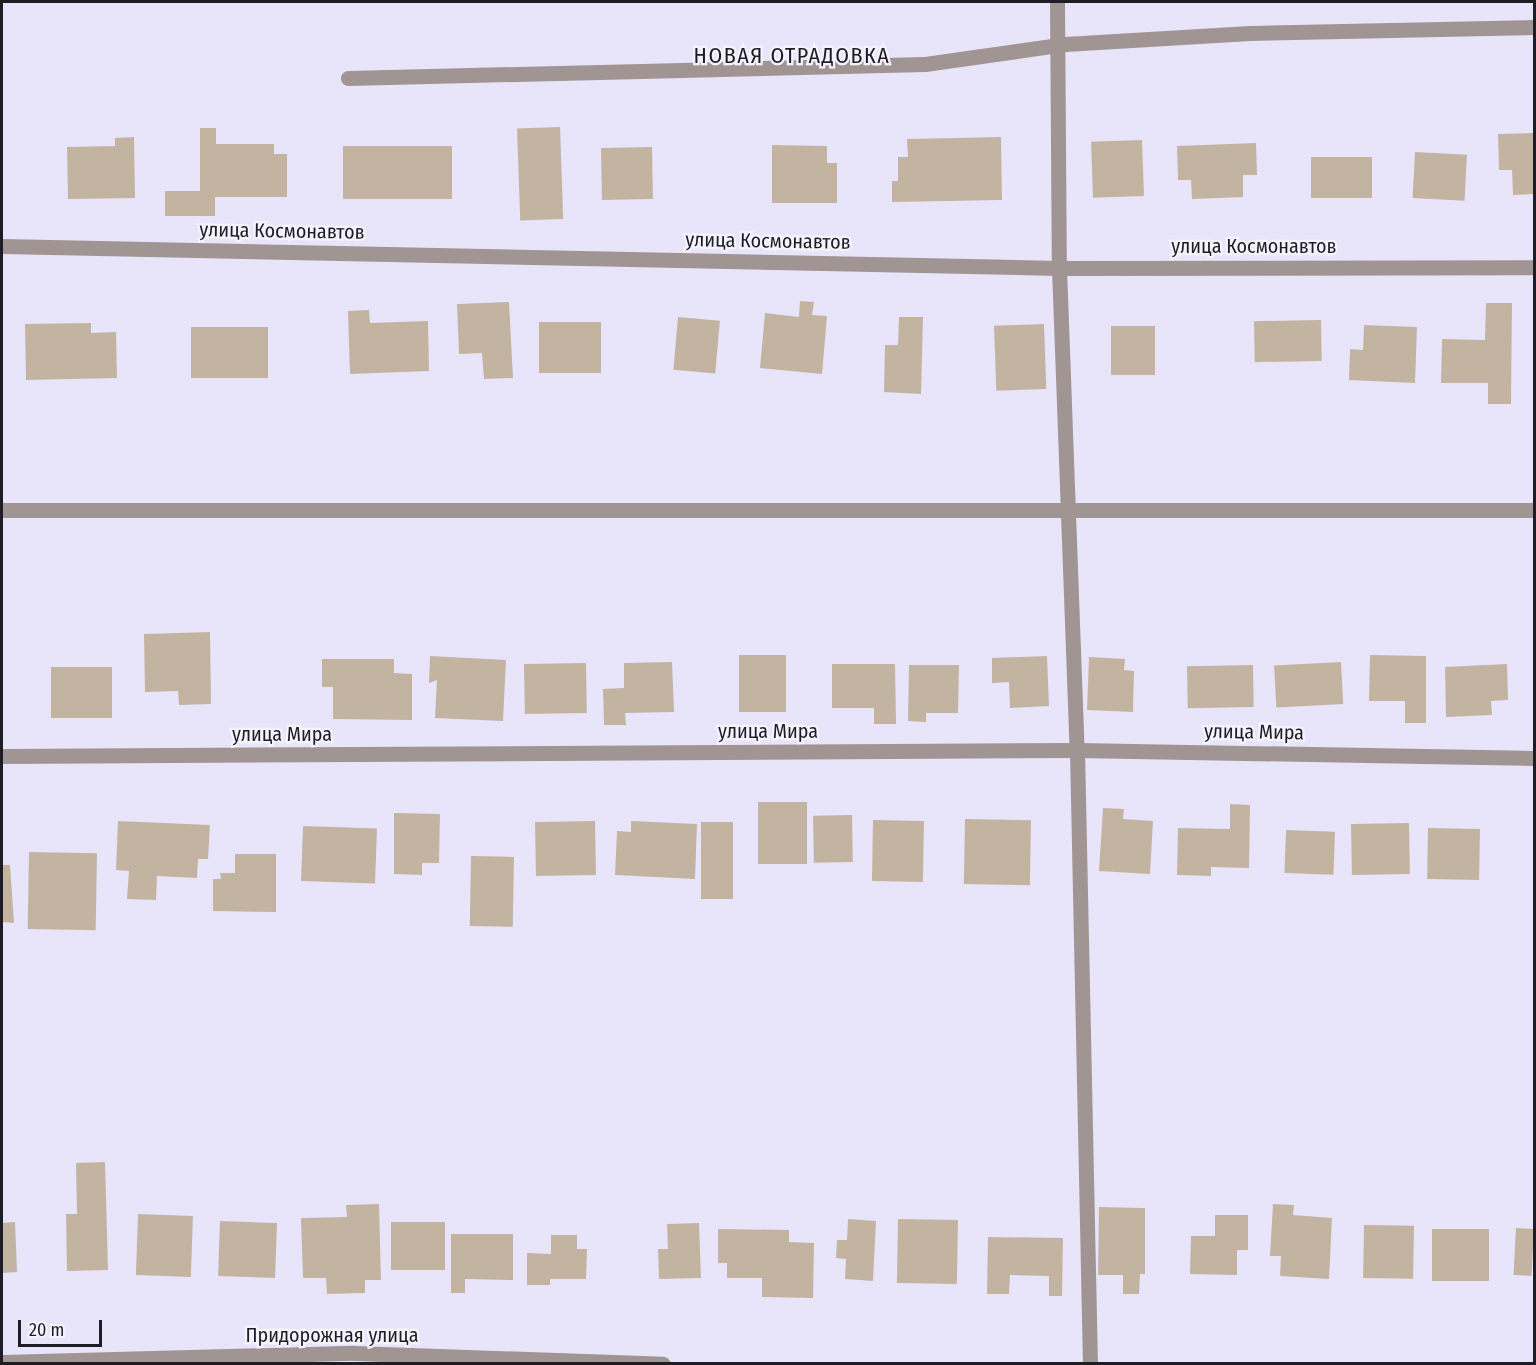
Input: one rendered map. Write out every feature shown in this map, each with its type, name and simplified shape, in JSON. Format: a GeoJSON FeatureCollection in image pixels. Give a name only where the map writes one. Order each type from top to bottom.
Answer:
{"type":"FeatureCollection","features":[{"type":"Feature","properties":{"kind":"street"},"geometry":{"type":"LineString","coordinates":[[1057,2],[1059,268],[1077,750],[1090,1364]]}},
{"type":"Feature","properties":{"kind":"street"},"geometry":{"type":"LineString","coordinates":[[348,78],[925,64],[1057,45],[1250,33],[1534,27]]}},
{"type":"Feature","properties":{"kind":"street","name":"улица Космонавтов"},"geometry":{"type":"LineString","coordinates":[[2,246],[1059,268],[1534,267]]}},
{"type":"Feature","properties":{"kind":"street"},"geometry":{"type":"LineString","coordinates":[[2,510],[1534,510]]}},
{"type":"Feature","properties":{"kind":"street","name":"улица Мира"},"geometry":{"type":"LineString","coordinates":[[2,756],[1077,750],[1534,758]]}},
{"type":"Feature","properties":{"kind":"street","name":"Придорожная улица"},"geometry":{"type":"LineString","coordinates":[[2,1362],[354,1353],[663,1364]]}},
{"type":"Feature","properties":{"kind":"building"},"geometry":{"type":"Polygon","coordinates":[[[560,127],[563,219],[520,220],[517,129],[560,127]]]}},
{"type":"Feature","properties":{"kind":"building"},"geometry":{"type":"Polygon","coordinates":[[[200,128],[216,128],[216,144],[274,144],[274,154],[287,154],[287,197],[215,197],[215,216],[165,216],[165,191],[200,191],[200,128]]]}},
{"type":"Feature","properties":{"kind":"building"},"geometry":{"type":"Polygon","coordinates":[[[1534,133],[1534,194],[1513,195],[1512,170],[1499,170],[1498,134],[1534,133]]]}},
{"type":"Feature","properties":{"kind":"building"},"geometry":{"type":"Polygon","coordinates":[[[134,137],[135,198],[68,199],[67,147],[115,146],[115,138],[134,137]]]}},
{"type":"Feature","properties":{"kind":"building"},"geometry":{"type":"Polygon","coordinates":[[[1001,137],[1002,200],[892,202],[892,181],[898,181],[898,157],[908,157],[907,139],[1001,137]]]}},
{"type":"Feature","properties":{"kind":"building"},"geometry":{"type":"Polygon","coordinates":[[[1142,140],[1144,196],[1093,198],[1091,142],[1142,140]]]}},
{"type":"Feature","properties":{"kind":"building"},"geometry":{"type":"Polygon","coordinates":[[[1256,143],[1257,175],[1243,175],[1243,197],[1192,199],[1191,180],[1178,180],[1177,146],[1256,143]]]}},
{"type":"Feature","properties":{"kind":"building"},"geometry":{"type":"Polygon","coordinates":[[[772,145],[827,146],[827,163],[837,163],[837,203],[772,203],[772,145]]]}},
{"type":"Feature","properties":{"kind":"building"},"geometry":{"type":"Polygon","coordinates":[[[343,146],[452,146],[452,199],[343,199],[343,146]]]}},
{"type":"Feature","properties":{"kind":"building"},"geometry":{"type":"Polygon","coordinates":[[[652,147],[653,199],[602,200],[601,148],[652,147]]]}},
{"type":"Feature","properties":{"kind":"building"},"geometry":{"type":"Polygon","coordinates":[[[1415,152],[1467,155],[1465,201],[1413,198],[1415,152]]]}},
{"type":"Feature","properties":{"kind":"building"},"geometry":{"type":"Polygon","coordinates":[[[1311,157],[1372,157],[1372,198],[1311,198],[1311,157]]]}},
{"type":"Feature","properties":{"kind":"building"},"geometry":{"type":"Polygon","coordinates":[[[800,301],[814,302],[812,315],[827,316],[822,374],[760,368],[765,313],[799,317],[800,301]]]}},
{"type":"Feature","properties":{"kind":"building"},"geometry":{"type":"Polygon","coordinates":[[[509,302],[513,378],[484,379],[482,353],[459,354],[457,304],[509,302]]]}},
{"type":"Feature","properties":{"kind":"building"},"geometry":{"type":"Polygon","coordinates":[[[1486,303],[1512,303],[1511,404],[1488,404],[1488,383],[1441,383],[1442,339],[1485,340],[1486,303]]]}},
{"type":"Feature","properties":{"kind":"building"},"geometry":{"type":"Polygon","coordinates":[[[369,310],[370,323],[428,321],[429,371],[350,374],[348,311],[369,310]]]}},
{"type":"Feature","properties":{"kind":"building"},"geometry":{"type":"Polygon","coordinates":[[[678,317],[720,321],[715,373],[673,370],[678,317]]]}},
{"type":"Feature","properties":{"kind":"building"},"geometry":{"type":"Polygon","coordinates":[[[899,317],[923,317],[921,394],[884,392],[885,345],[898,345],[899,317]]]}},
{"type":"Feature","properties":{"kind":"building"},"geometry":{"type":"Polygon","coordinates":[[[1321,320],[1322,361],[1255,362],[1254,321],[1321,320]]]}},
{"type":"Feature","properties":{"kind":"building"},"geometry":{"type":"Polygon","coordinates":[[[539,322],[601,322],[601,373],[539,373],[539,322]]]}},
{"type":"Feature","properties":{"kind":"building"},"geometry":{"type":"Polygon","coordinates":[[[91,323],[91,333],[116,332],[117,378],[26,380],[25,324],[91,323]]]}},
{"type":"Feature","properties":{"kind":"building"},"geometry":{"type":"Polygon","coordinates":[[[1044,324],[1046,389],[996,391],[994,326],[1044,324]]]}},
{"type":"Feature","properties":{"kind":"building"},"geometry":{"type":"Polygon","coordinates":[[[1364,325],[1417,327],[1415,383],[1349,380],[1350,349],[1363,350],[1364,325]]]}},
{"type":"Feature","properties":{"kind":"building"},"geometry":{"type":"Polygon","coordinates":[[[1111,326],[1155,326],[1155,375],[1111,375],[1111,326]]]}},
{"type":"Feature","properties":{"kind":"building"},"geometry":{"type":"Polygon","coordinates":[[[191,327],[268,327],[268,378],[191,378],[191,327]]]}},
{"type":"Feature","properties":{"kind":"building"},"geometry":{"type":"Polygon","coordinates":[[[210,632],[211,704],[179,705],[178,691],[145,692],[144,634],[210,632]]]}},
{"type":"Feature","properties":{"kind":"building"},"geometry":{"type":"Polygon","coordinates":[[[739,655],[786,655],[786,712],[739,712],[739,655]]]}},
{"type":"Feature","properties":{"kind":"building"},"geometry":{"type":"Polygon","coordinates":[[[1370,655],[1426,656],[1426,723],[1405,723],[1405,701],[1369,701],[1370,655]]]}},
{"type":"Feature","properties":{"kind":"building"},"geometry":{"type":"Polygon","coordinates":[[[430,656],[506,660],[503,721],[435,718],[437,680],[429,683],[430,656]]]}},
{"type":"Feature","properties":{"kind":"building"},"geometry":{"type":"Polygon","coordinates":[[[1047,656],[1049,706],[1010,708],[1009,682],[992,683],[992,658],[1047,656]]]}},
{"type":"Feature","properties":{"kind":"building"},"geometry":{"type":"Polygon","coordinates":[[[1089,657],[1125,659],[1124,670],[1134,671],[1133,712],[1087,710],[1089,657]]]}},
{"type":"Feature","properties":{"kind":"building"},"geometry":{"type":"Polygon","coordinates":[[[322,659],[394,659],[394,673],[412,674],[412,720],[333,719],[333,687],[322,687],[322,659]]]}},
{"type":"Feature","properties":{"kind":"building"},"geometry":{"type":"Polygon","coordinates":[[[672,662],[674,712],[625,713],[626,725],[604,725],[603,689],[624,688],[624,663],[672,662]]]}},
{"type":"Feature","properties":{"kind":"building"},"geometry":{"type":"Polygon","coordinates":[[[1341,662],[1343,704],[1276,707],[1274,666],[1341,662]]]}},
{"type":"Feature","properties":{"kind":"building"},"geometry":{"type":"Polygon","coordinates":[[[586,663],[587,713],[525,714],[524,664],[586,663]]]}},
{"type":"Feature","properties":{"kind":"building"},"geometry":{"type":"Polygon","coordinates":[[[832,664],[895,664],[896,724],[874,724],[874,708],[832,708],[832,664]]]}},
{"type":"Feature","properties":{"kind":"building"},"geometry":{"type":"Polygon","coordinates":[[[1507,664],[1508,700],[1491,701],[1492,715],[1446,717],[1445,667],[1507,664]]]}},
{"type":"Feature","properties":{"kind":"building"},"geometry":{"type":"Polygon","coordinates":[[[909,665],[959,665],[958,713],[926,713],[926,722],[908,721],[909,665]]]}},
{"type":"Feature","properties":{"kind":"building"},"geometry":{"type":"Polygon","coordinates":[[[1253,665],[1254,707],[1188,708],[1187,666],[1253,665]]]}},
{"type":"Feature","properties":{"kind":"building"},"geometry":{"type":"Polygon","coordinates":[[[51,667],[112,667],[112,718],[51,718],[51,667]]]}},
{"type":"Feature","properties":{"kind":"building"},"geometry":{"type":"Polygon","coordinates":[[[758,802],[807,802],[807,864],[758,864],[758,802]]]}},
{"type":"Feature","properties":{"kind":"building"},"geometry":{"type":"Polygon","coordinates":[[[1230,804],[1250,805],[1249,868],[1211,867],[1211,876],[1177,875],[1178,828],[1230,829],[1230,804]]]}},
{"type":"Feature","properties":{"kind":"building"},"geometry":{"type":"Polygon","coordinates":[[[1103,808],[1124,809],[1123,819],[1153,821],[1150,874],[1099,871],[1103,808]]]}},
{"type":"Feature","properties":{"kind":"building"},"geometry":{"type":"Polygon","coordinates":[[[394,813],[440,814],[439,863],[422,863],[422,875],[394,874],[394,813]]]}},
{"type":"Feature","properties":{"kind":"building"},"geometry":{"type":"Polygon","coordinates":[[[852,815],[853,862],[814,863],[813,816],[852,815]]]}},
{"type":"Feature","properties":{"kind":"building"},"geometry":{"type":"Polygon","coordinates":[[[965,819],[1031,820],[1030,885],[964,884],[965,819]]]}},
{"type":"Feature","properties":{"kind":"building"},"geometry":{"type":"Polygon","coordinates":[[[873,820],[924,821],[923,882],[872,881],[873,820]]]}},
{"type":"Feature","properties":{"kind":"building"},"geometry":{"type":"Polygon","coordinates":[[[118,821],[210,825],[208,859],[198,859],[197,878],[157,876],[156,900],[127,899],[129,871],[116,870],[118,821]]]}},
{"type":"Feature","properties":{"kind":"building"},"geometry":{"type":"Polygon","coordinates":[[[595,821],[596,875],[536,876],[535,822],[595,821]]]}},
{"type":"Feature","properties":{"kind":"building"},"geometry":{"type":"Polygon","coordinates":[[[631,821],[697,824],[695,879],[615,875],[617,831],[631,832],[631,821]]]}},
{"type":"Feature","properties":{"kind":"building"},"geometry":{"type":"Polygon","coordinates":[[[701,822],[733,822],[733,899],[701,899],[701,822]]]}},
{"type":"Feature","properties":{"kind":"building"},"geometry":{"type":"Polygon","coordinates":[[[1409,823],[1410,874],[1352,875],[1351,824],[1409,823]]]}},
{"type":"Feature","properties":{"kind":"building"},"geometry":{"type":"Polygon","coordinates":[[[303,826],[377,829],[375,884],[301,881],[303,826]]]}},
{"type":"Feature","properties":{"kind":"building"},"geometry":{"type":"Polygon","coordinates":[[[1428,828],[1480,829],[1479,880],[1427,879],[1428,828]]]}},
{"type":"Feature","properties":{"kind":"building"},"geometry":{"type":"Polygon","coordinates":[[[1286,830],[1335,832],[1333,875],[1284,873],[1286,830]]]}},
{"type":"Feature","properties":{"kind":"building"},"geometry":{"type":"Polygon","coordinates":[[[29,852],[97,853],[96,930],[28,929],[29,852]]]}},
{"type":"Feature","properties":{"kind":"building"},"geometry":{"type":"Polygon","coordinates":[[[235,854],[276,854],[276,912],[213,911],[213,879],[221,879],[220,873],[235,873],[235,854]]]}},
{"type":"Feature","properties":{"kind":"building"},"geometry":{"type":"Polygon","coordinates":[[[471,856],[514,857],[513,927],[470,926],[471,856]]]}},
{"type":"Feature","properties":{"kind":"building"},"geometry":{"type":"Polygon","coordinates":[[[2,865],[10,865],[14,923],[2,922],[2,865]]]}},
{"type":"Feature","properties":{"kind":"building"},"geometry":{"type":"Polygon","coordinates":[[[105,1162],[108,1270],[67,1271],[66,1214],[77,1214],[76,1163],[105,1162]]]}},
{"type":"Feature","properties":{"kind":"building"},"geometry":{"type":"Polygon","coordinates":[[[379,1204],[381,1280],[365,1280],[365,1293],[327,1294],[326,1278],[303,1278],[301,1218],[347,1217],[346,1205],[379,1204]]]}},
{"type":"Feature","properties":{"kind":"building"},"geometry":{"type":"Polygon","coordinates":[[[1273,1204],[1294,1205],[1293,1215],[1332,1218],[1329,1279],[1280,1276],[1281,1256],[1270,1256],[1273,1204]]]}},
{"type":"Feature","properties":{"kind":"building"},"geometry":{"type":"Polygon","coordinates":[[[1099,1207],[1145,1208],[1145,1274],[1140,1274],[1139,1294],[1123,1294],[1123,1275],[1098,1275],[1099,1207]]]}},
{"type":"Feature","properties":{"kind":"building"},"geometry":{"type":"Polygon","coordinates":[[[138,1214],[193,1216],[191,1277],[136,1275],[138,1214]]]}},
{"type":"Feature","properties":{"kind":"building"},"geometry":{"type":"Polygon","coordinates":[[[1215,1215],[1248,1215],[1248,1250],[1237,1250],[1237,1275],[1190,1274],[1191,1236],[1215,1236],[1215,1215]]]}},
{"type":"Feature","properties":{"kind":"building"},"geometry":{"type":"Polygon","coordinates":[[[848,1219],[876,1221],[873,1281],[845,1279],[846,1259],[836,1258],[837,1240],[847,1240],[848,1219]]]}},
{"type":"Feature","properties":{"kind":"building"},"geometry":{"type":"Polygon","coordinates":[[[898,1219],[958,1220],[957,1284],[897,1283],[898,1219]]]}},
{"type":"Feature","properties":{"kind":"building"},"geometry":{"type":"Polygon","coordinates":[[[220,1221],[277,1223],[275,1278],[218,1276],[220,1221]]]}},
{"type":"Feature","properties":{"kind":"building"},"geometry":{"type":"Polygon","coordinates":[[[15,1222],[17,1272],[2,1273],[2,1223],[15,1222]]]}},
{"type":"Feature","properties":{"kind":"building"},"geometry":{"type":"Polygon","coordinates":[[[391,1222],[445,1222],[445,1270],[391,1270],[391,1222]]]}},
{"type":"Feature","properties":{"kind":"building"},"geometry":{"type":"Polygon","coordinates":[[[699,1223],[701,1278],[659,1279],[658,1249],[668,1249],[667,1224],[699,1223]]]}},
{"type":"Feature","properties":{"kind":"building"},"geometry":{"type":"Polygon","coordinates":[[[1364,1225],[1414,1226],[1413,1279],[1363,1278],[1364,1225]]]}},
{"type":"Feature","properties":{"kind":"building"},"geometry":{"type":"Polygon","coordinates":[[[1516,1228],[1534,1229],[1532,1276],[1514,1275],[1516,1228]]]}},
{"type":"Feature","properties":{"kind":"building"},"geometry":{"type":"Polygon","coordinates":[[[718,1229],[789,1230],[789,1242],[814,1243],[813,1298],[762,1297],[762,1278],[727,1278],[727,1263],[718,1263],[718,1229]]]}},
{"type":"Feature","properties":{"kind":"building"},"geometry":{"type":"Polygon","coordinates":[[[1432,1229],[1489,1229],[1489,1281],[1432,1281],[1432,1229]]]}},
{"type":"Feature","properties":{"kind":"building"},"geometry":{"type":"Polygon","coordinates":[[[451,1234],[513,1234],[513,1280],[465,1279],[465,1293],[451,1293],[451,1234]]]}},
{"type":"Feature","properties":{"kind":"building"},"geometry":{"type":"Polygon","coordinates":[[[551,1235],[577,1235],[577,1249],[587,1249],[586,1279],[550,1279],[550,1285],[527,1285],[527,1253],[551,1254],[551,1235]]]}},
{"type":"Feature","properties":{"kind":"building"},"geometry":{"type":"Polygon","coordinates":[[[988,1237],[1063,1238],[1062,1296],[1049,1296],[1049,1276],[1010,1275],[1009,1294],[987,1294],[988,1237]]]}},
{"type":"Feature","properties":{"kind":"district","name":"НОВАЯ ОТРАДОВКА"},"geometry":{"type":"Point","coordinates":[792,56]}}]}
